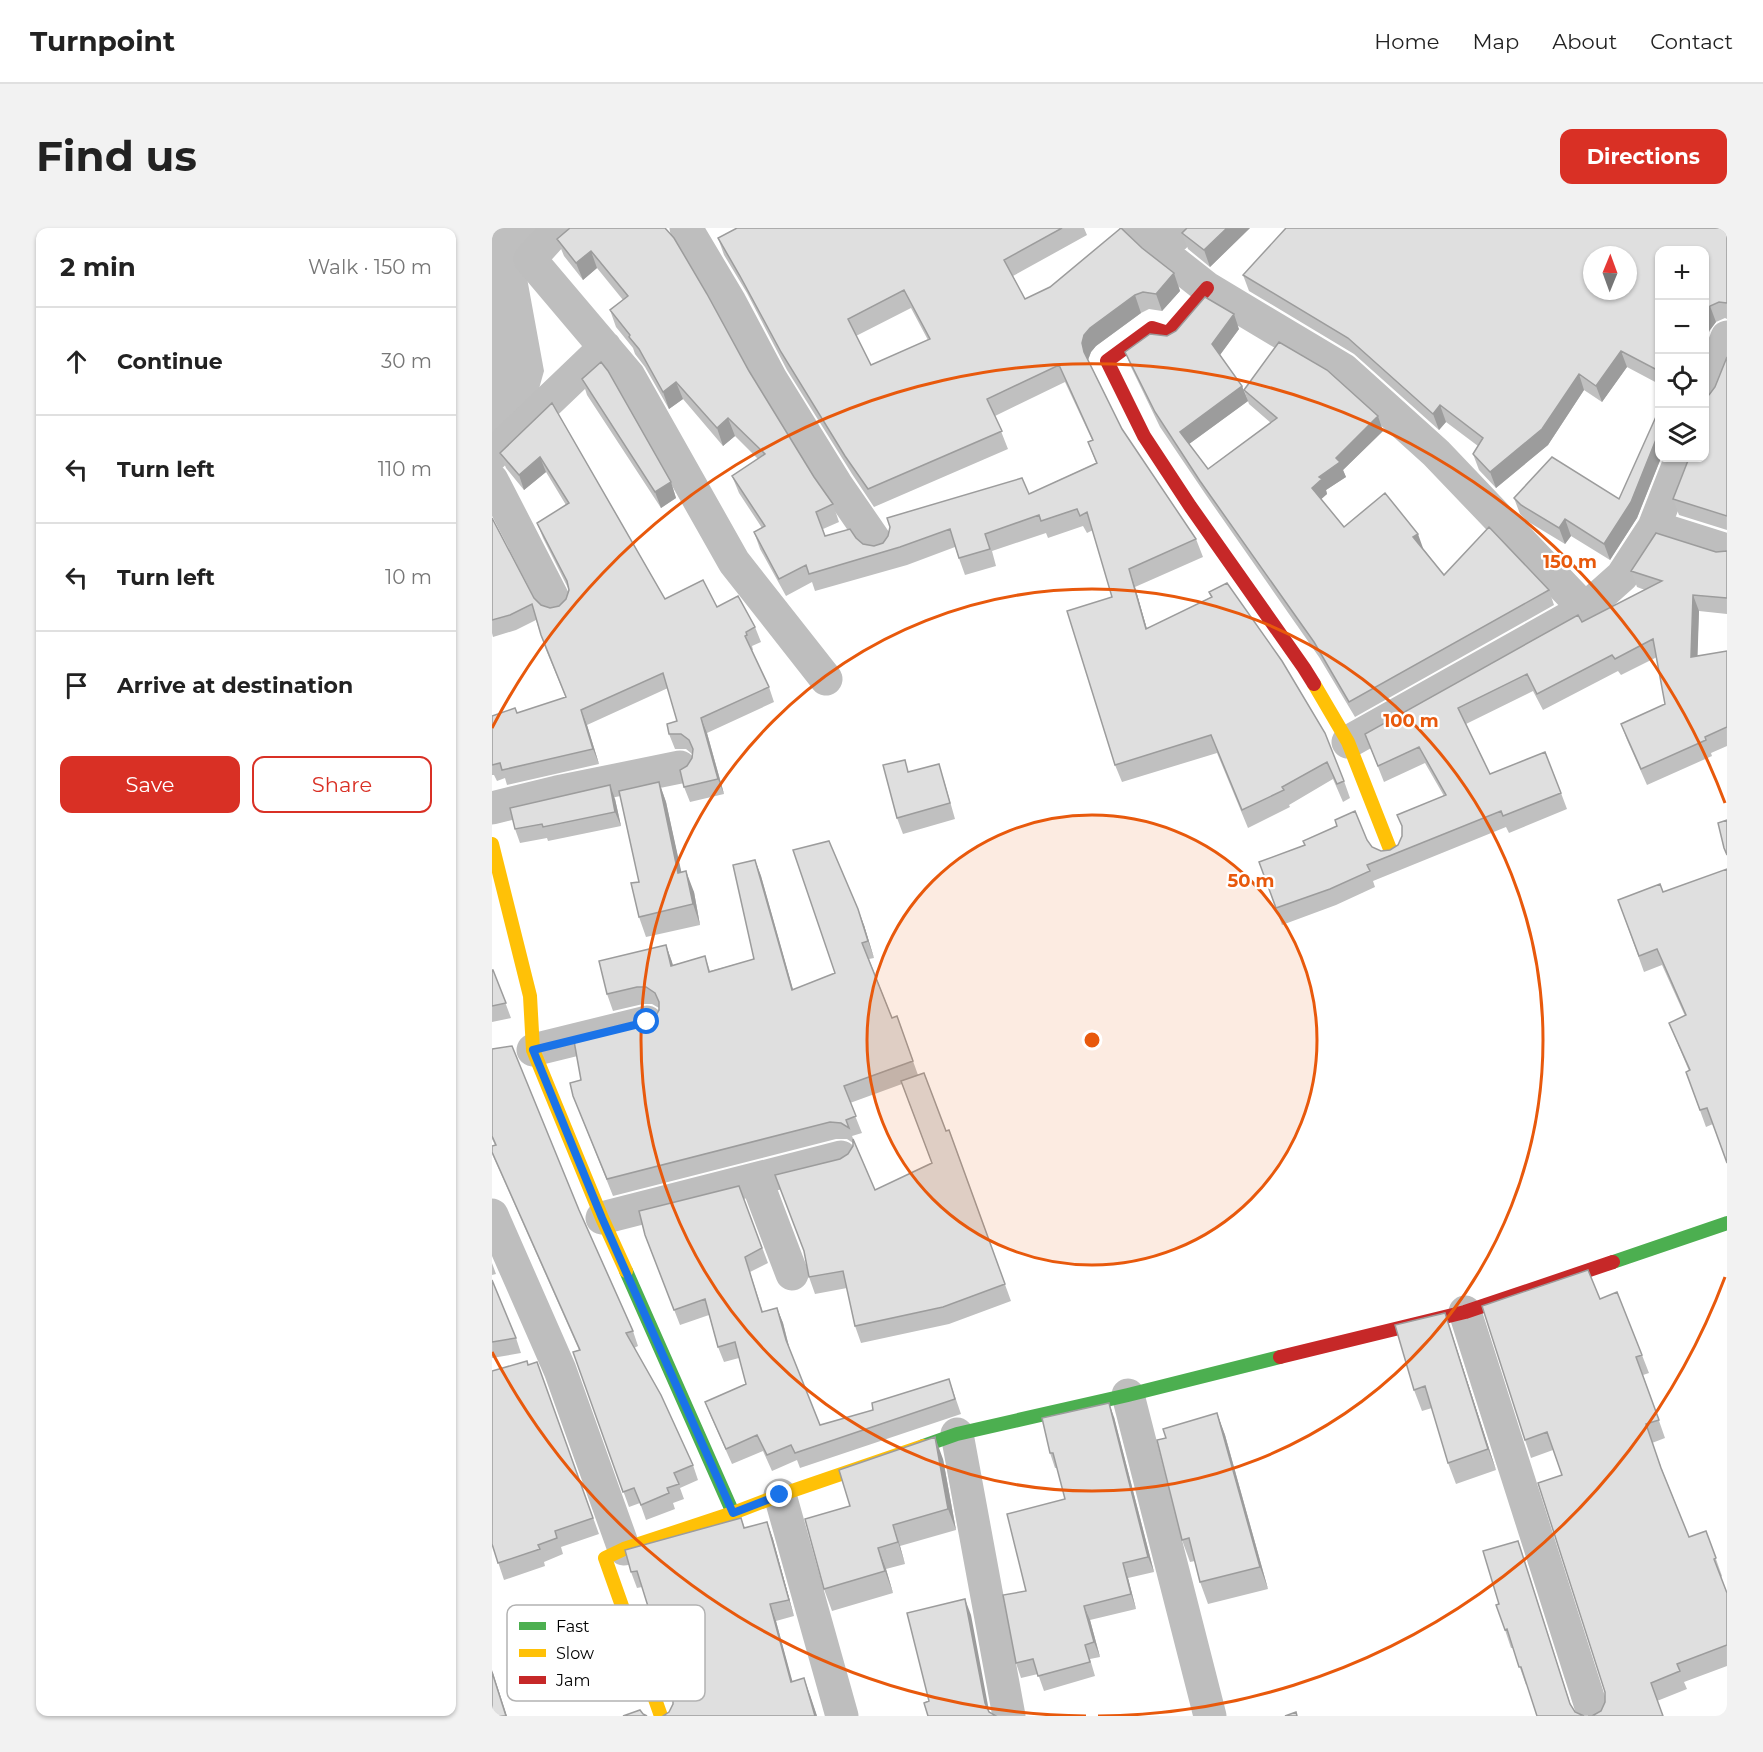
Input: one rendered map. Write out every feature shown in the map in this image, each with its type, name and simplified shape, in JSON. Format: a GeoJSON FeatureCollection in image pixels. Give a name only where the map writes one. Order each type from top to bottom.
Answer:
{"type":"FeatureCollection","features":[{"type":"Feature","properties":{"kind":"street"},"geometry":{"type":"LineString","coordinates":[[558,228],[530,259],[629,376],[735,562],[826,679]]}},
{"type":"Feature","properties":{"kind":"street"},"geometry":{"type":"LineString","coordinates":[[686,228],[771,379],[836,484],[878,545]]}},
{"type":"Feature","properties":{"kind":"street"},"geometry":{"type":"LineString","coordinates":[[1136,228],[1207,288],[1344,370],[1436,453],[1585,609]]}},
{"type":"Feature","properties":{"kind":"street"},"geometry":{"type":"LineString","coordinates":[[1160,250],[1183,228]]}},
{"type":"Feature","properties":{"kind":"street"},"geometry":{"type":"LineString","coordinates":[[1207,288],[1168,333],[1152,328],[1107,361],[1144,436],[1190,506],[1304,668],[1348,742],[1390,849]]}},
{"type":"Feature","properties":{"kind":"street"},"geometry":{"type":"LineString","coordinates":[[1709,383],[1727,337]]}},
{"type":"Feature","properties":{"kind":"street"},"geometry":{"type":"LineString","coordinates":[[492,455],[605,347]]}},
{"type":"Feature","properties":{"kind":"street"},"geometry":{"type":"LineString","coordinates":[[1348,742],[1585,609],[1622,576],[1654,527],[1679,462]]}},
{"type":"Feature","properties":{"kind":"street"},"geometry":{"type":"LineString","coordinates":[[492,480],[556,604]]}},
{"type":"Feature","properties":{"kind":"street"},"geometry":{"type":"LineString","coordinates":[[1654,527],[1727,550]]}},
{"type":"Feature","properties":{"kind":"street"},"geometry":{"type":"LineString","coordinates":[[492,808],[680,767]]}},
{"type":"Feature","properties":{"kind":"street"},"geometry":{"type":"LineString","coordinates":[[492,844],[530,996],[533,1050],[602,1218],[733,1513]]}},
{"type":"Feature","properties":{"kind":"street"},"geometry":{"type":"LineString","coordinates":[[533,1050],[647,1022]]}},
{"type":"Feature","properties":{"kind":"street"},"geometry":{"type":"LineString","coordinates":[[602,1218],[841,1157]]}},
{"type":"Feature","properties":{"kind":"street"},"geometry":{"type":"LineString","coordinates":[[756,1179],[792,1274]]}},
{"type":"Feature","properties":{"kind":"street"},"geometry":{"type":"LineString","coordinates":[[492,1215],[561,1370],[624,1549]]}},
{"type":"Feature","properties":{"kind":"street"},"geometry":{"type":"LineString","coordinates":[[622,1605],[605,1558],[624,1549],[780,1495],[957,1434],[1128,1395],[1465,1312],[1727,1223]]}},
{"type":"Feature","properties":{"kind":"street"},"geometry":{"type":"LineString","coordinates":[[1465,1312],[1594,1716]]}},
{"type":"Feature","properties":{"kind":"street"},"geometry":{"type":"LineString","coordinates":[[1128,1395],[1210,1716]]}},
{"type":"Feature","properties":{"kind":"street"},"geometry":{"type":"LineString","coordinates":[[957,1434],[1009,1716]]}},
{"type":"Feature","properties":{"kind":"street"},"geometry":{"type":"LineString","coordinates":[[780,1495],[842,1716]]}},
{"type":"Feature","properties":{"kind":"street"},"geometry":{"type":"LineString","coordinates":[[656,1701],[661,1716]]}},
{"type":"Feature","properties":{"kind":"shaded area"},"geometry":{"type":"Polygon","coordinates":[[[492,228],[540,228],[523,256],[544,371],[535,403],[492,438],[492,228]]]}},
{"type":"Feature","properties":{"kind":"building"},"geometry":{"type":"Polygon","coordinates":[[[570,228],[665,228],[674,238],[707,294],[749,371],[833,504],[816,512],[825,536],[850,529],[863,544],[874,546],[883,543],[888,536],[890,527],[887,518],[1022,478],[1029,494],[1097,463],[1088,442],[1093,440],[1059,365],[987,399],[1002,431],[868,489],[781,352],[718,238],[737,228],[1062,228],[1004,260],[1025,299],[1050,287],[1121,228],[1174,273],[1156,294],[1143,292],[1135,295],[1090,328],[1084,335],[1082,343],[1084,352],[1122,429],[1196,539],[1129,569],[1146,629],[1212,597],[1209,592],[1227,583],[1282,661],[1325,733],[1344,781],[1337,784],[1327,762],[1282,787],[1284,790],[1242,810],[1211,735],[1115,765],[1067,611],[1112,597],[1087,512],[1080,516],[1077,509],[1041,521],[1039,515],[985,534],[990,549],[959,558],[950,529],[900,547],[809,574],[806,565],[779,579],[754,532],[765,526],[732,476],[765,454],[728,418],[717,428],[676,382],[663,392],[639,349],[629,337],[630,335],[610,310],[628,296],[591,251],[576,263],[557,239],[570,228]],[[904,290],[848,319],[871,365],[930,339],[904,290]]]}},
{"type":"Feature","properties":{"kind":"building"},"geometry":{"type":"Polygon","coordinates":[[[1187,228],[1227,228],[1204,250],[1182,233],[1187,228]]]}},
{"type":"Feature","properties":{"kind":"building"},"geometry":{"type":"Polygon","coordinates":[[[1286,228],[1727,228],[1727,303],[1719,302],[1709,307],[1709,246],[1655,246],[1655,369],[1621,351],[1596,386],[1579,374],[1542,429],[1490,472],[1473,454],[1483,438],[1440,405],[1433,414],[1348,338],[1243,275],[1286,228]]]}},
{"type":"Feature","properties":{"kind":"building"},"geometry":{"type":"Polygon","coordinates":[[[1205,297],[1234,314],[1212,344],[1242,386],[1180,432],[1208,469],[1277,418],[1244,390],[1279,342],[1327,370],[1378,416],[1336,458],[1340,462],[1319,477],[1322,479],[1312,488],[1344,527],[1385,493],[1418,534],[1413,537],[1444,575],[1489,527],[1549,590],[1349,702],[1314,642],[1200,481],[1155,412],[1125,352],[1150,334],[1167,336],[1176,331],[1205,297]]]}},
{"type":"Feature","properties":{"kind":"building"},"geometry":{"type":"Polygon","coordinates":[[[1727,357],[1727,516],[1673,499],[1687,462],[1709,462],[1709,395],[1715,387],[1727,357]]]}},
{"type":"Feature","properties":{"kind":"building"},"geometry":{"type":"Polygon","coordinates":[[[601,362],[671,482],[655,492],[582,379],[601,362]]]}},
{"type":"Feature","properties":{"kind":"building"},"geometry":{"type":"Polygon","coordinates":[[[552,403],[665,599],[703,580],[717,607],[738,596],[755,627],[746,632],[745,636],[769,687],[701,718],[718,779],[684,787],[680,770],[687,766],[692,758],[693,749],[689,740],[681,734],[669,734],[667,724],[677,721],[663,673],[581,710],[593,749],[502,770],[500,763],[492,765],[492,716],[515,708],[517,713],[566,697],[541,635],[532,604],[510,615],[492,620],[492,518],[534,598],[541,605],[550,608],[559,606],[566,599],[569,590],[567,581],[537,523],[569,503],[540,457],[519,475],[500,453],[552,403]]]}},
{"type":"Feature","properties":{"kind":"building"},"geometry":{"type":"Polygon","coordinates":[[[1655,419],[1655,442],[1631,502],[1604,544],[1565,519],[1559,528],[1521,505],[1514,498],[1552,457],[1619,499],[1655,419]]]}},
{"type":"Feature","properties":{"kind":"building"},"geometry":{"type":"Polygon","coordinates":[[[1656,533],[1716,552],[1727,551],[1727,598],[1693,595],[1691,657],[1727,651],[1727,727],[1705,737],[1706,740],[1641,769],[1621,724],[1665,704],[1653,639],[1615,659],[1612,655],[1537,694],[1527,674],[1458,708],[1490,774],[1545,752],[1561,793],[1503,816],[1501,811],[1367,865],[1370,871],[1330,889],[1276,908],[1259,862],[1305,845],[1303,841],[1337,826],[1335,820],[1355,811],[1372,847],[1381,851],[1390,850],[1398,845],[1402,836],[1402,826],[1397,815],[1446,795],[1419,747],[1378,766],[1365,734],[1578,615],[1582,622],[1662,581],[1631,571],[1656,533]]]}},
{"type":"Feature","properties":{"kind":"building"},"geometry":{"type":"Polygon","coordinates":[[[905,760],[908,772],[939,764],[950,803],[897,818],[883,765],[905,760]]]}},
{"type":"Feature","properties":{"kind":"building"},"geometry":{"type":"Polygon","coordinates":[[[659,782],[678,873],[686,871],[693,904],[639,917],[631,883],[639,882],[619,791],[659,782]]]}},
{"type":"Feature","properties":{"kind":"building"},"geometry":{"type":"Polygon","coordinates":[[[610,785],[615,812],[543,827],[542,824],[515,829],[510,808],[610,785]]]}},
{"type":"Feature","properties":{"kind":"building"},"geometry":{"type":"Polygon","coordinates":[[[1727,820],[1727,855],[1718,823],[1727,820]]]}},
{"type":"Feature","properties":{"kind":"building"},"geometry":{"type":"Polygon","coordinates":[[[829,841],[858,909],[868,941],[862,943],[892,1018],[897,1016],[913,1061],[844,1086],[856,1116],[846,1120],[849,1128],[841,1123],[830,1122],[607,1179],[573,1096],[570,1083],[581,1080],[574,1041],[646,1023],[654,1019],[659,1010],[659,1002],[655,993],[646,987],[607,994],[599,961],[666,945],[671,966],[705,956],[709,972],[754,959],[733,865],[755,860],[792,990],[835,973],[793,850],[829,841]]]}},
{"type":"Feature","properties":{"kind":"building"},"geometry":{"type":"Polygon","coordinates":[[[1727,869],[1727,1163],[1707,1108],[1700,1110],[1686,1072],[1690,1070],[1669,1023],[1686,1015],[1657,949],[1639,956],[1618,900],[1660,884],[1663,892],[1727,869]]]}},
{"type":"Feature","properties":{"kind":"building"},"geometry":{"type":"Polygon","coordinates":[[[492,970],[506,1003],[492,1006],[492,970]]]}},
{"type":"Feature","properties":{"kind":"building"},"geometry":{"type":"Polygon","coordinates":[[[512,1046],[579,1210],[633,1331],[626,1333],[661,1395],[693,1465],[674,1473],[679,1484],[667,1488],[669,1493],[641,1505],[634,1488],[623,1492],[573,1352],[580,1350],[492,1152],[492,1146],[496,1145],[492,1136],[492,1049],[512,1046]]]}},
{"type":"Feature","properties":{"kind":"building"},"geometry":{"type":"Polygon","coordinates":[[[924,1073],[946,1131],[949,1130],[1005,1284],[943,1307],[855,1326],[843,1271],[809,1277],[804,1251],[775,1175],[840,1159],[848,1154],[853,1146],[853,1139],[875,1190],[932,1163],[901,1081],[924,1073]]]}},
{"type":"Feature","properties":{"kind":"building"},"geometry":{"type":"Polygon","coordinates":[[[739,1186],[762,1248],[745,1257],[762,1312],[777,1308],[786,1340],[820,1425],[873,1410],[872,1403],[949,1379],[955,1399],[795,1453],[791,1445],[767,1455],[757,1435],[726,1449],[705,1402],[746,1384],[735,1342],[718,1347],[705,1299],[674,1310],[645,1235],[639,1211],[739,1186]]]}},
{"type":"Feature","properties":{"kind":"building"},"geometry":{"type":"Polygon","coordinates":[[[1588,1270],[1600,1299],[1617,1292],[1642,1355],[1636,1357],[1659,1420],[1646,1424],[1661,1468],[1689,1537],[1706,1531],[1727,1593],[1727,1645],[1677,1664],[1680,1671],[1651,1683],[1663,1716],[1592,1716],[1601,1711],[1605,1702],[1605,1692],[1538,1483],[1562,1475],[1547,1432],[1525,1440],[1482,1306],[1588,1270]]]}},
{"type":"Feature","properties":{"kind":"building"},"geometry":{"type":"Polygon","coordinates":[[[492,1280],[516,1338],[492,1342],[492,1280]]]}},
{"type":"Feature","properties":{"kind":"building"},"geometry":{"type":"Polygon","coordinates":[[[1445,1313],[1488,1449],[1448,1463],[1425,1386],[1414,1390],[1395,1325],[1445,1313]]]}},
{"type":"Feature","properties":{"kind":"building"},"geometry":{"type":"Polygon","coordinates":[[[527,1361],[528,1365],[537,1362],[593,1518],[555,1531],[557,1538],[538,1545],[540,1549],[498,1563],[492,1544],[492,1371],[527,1361]]]}},
{"type":"Feature","properties":{"kind":"building"},"geometry":{"type":"Polygon","coordinates":[[[1109,1403],[1148,1557],[1123,1563],[1131,1594],[1084,1606],[1094,1642],[1085,1645],[1090,1662],[1038,1676],[1033,1659],[1016,1663],[1003,1595],[1026,1591],[1007,1514],[1065,1499],[1053,1453],[1050,1453],[1042,1418],[1109,1403]]]}},
{"type":"Feature","properties":{"kind":"building"},"geometry":{"type":"Polygon","coordinates":[[[1217,1413],[1260,1567],[1200,1582],[1189,1538],[1182,1540],[1157,1440],[1166,1438],[1163,1429],[1217,1413]]]}},
{"type":"Feature","properties":{"kind":"building"},"geometry":{"type":"Polygon","coordinates":[[[935,1437],[948,1509],[893,1525],[898,1542],[878,1548],[885,1571],[824,1589],[805,1519],[850,1506],[839,1470],[935,1437]]]}},
{"type":"Feature","properties":{"kind":"building"},"geometry":{"type":"Polygon","coordinates":[[[741,1518],[744,1528],[767,1522],[789,1600],[770,1604],[791,1682],[804,1678],[815,1716],[663,1716],[669,1712],[673,1701],[705,1701],[705,1605],[648,1605],[637,1571],[631,1572],[625,1550],[741,1518]]]}},
{"type":"Feature","properties":{"kind":"building"},"geometry":{"type":"Polygon","coordinates":[[[1518,1541],[1570,1704],[1575,1712],[1584,1716],[1537,1716],[1507,1629],[1505,1630],[1496,1605],[1499,1604],[1483,1551],[1518,1541]]]}},
{"type":"Feature","properties":{"kind":"building"},"geometry":{"type":"Polygon","coordinates":[[[965,1599],[985,1703],[989,1712],[996,1716],[928,1716],[924,1703],[929,1701],[907,1613],[965,1599]]]}},
{"type":"Feature","properties":{"kind":"building"},"geometry":{"type":"Polygon","coordinates":[[[492,1672],[506,1716],[492,1716],[492,1672]]]}},
{"type":"Feature","properties":{"kind":"building"},"geometry":{"type":"Polygon","coordinates":[[[640,1710],[647,1716],[623,1716],[640,1710]]]}},
{"type":"Feature","properties":{"kind":"building"},"geometry":{"type":"Polygon","coordinates":[[[1296,1712],[1297,1716],[1285,1716],[1296,1712]]]}},
{"type":"Feature","properties":{"kind":"traffic: fast"},"geometry":{"type":"LineString","coordinates":[[1613,1262],[1727,1223]]}},
{"type":"Feature","properties":{"kind":"traffic: fast"},"geometry":{"type":"LineString","coordinates":[[626,1271],[733,1513]]}},
{"type":"Feature","properties":{"kind":"traffic: fast"},"geometry":{"type":"LineString","coordinates":[[923,1446],[957,1434],[1280,1357]]}},
{"type":"Feature","properties":{"kind":"traffic: slow"},"geometry":{"type":"LineString","coordinates":[[1314,684],[1348,742],[1390,849]]}},
{"type":"Feature","properties":{"kind":"traffic: slow"},"geometry":{"type":"LineString","coordinates":[[492,844],[530,996],[533,1050],[626,1271]]}},
{"type":"Feature","properties":{"kind":"traffic: slow"},"geometry":{"type":"LineString","coordinates":[[622,1605],[605,1558],[624,1549],[923,1446]]}},
{"type":"Feature","properties":{"kind":"traffic: slow"},"geometry":{"type":"LineString","coordinates":[[656,1701],[661,1716]]}},
{"type":"Feature","properties":{"kind":"traffic: jam"},"geometry":{"type":"LineString","coordinates":[[1207,288],[1168,333],[1152,328],[1107,361],[1144,436],[1314,684]]}},
{"type":"Feature","properties":{"kind":"traffic: jam"},"geometry":{"type":"LineString","coordinates":[[1280,1357],[1465,1312],[1613,1262]]}},
{"type":"Feature","properties":{"kind":"route"},"geometry":{"type":"LineString","coordinates":[[647,1022],[533,1050],[602,1218],[733,1513],[780,1495]]}}]}
